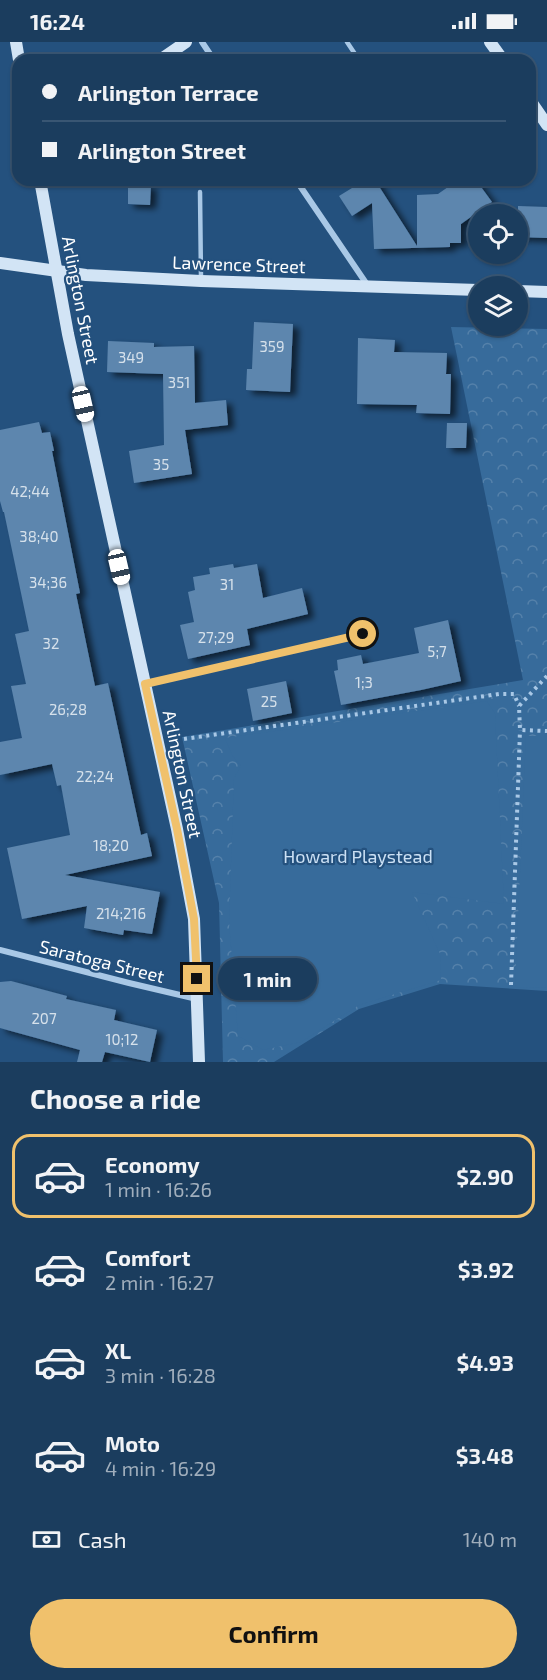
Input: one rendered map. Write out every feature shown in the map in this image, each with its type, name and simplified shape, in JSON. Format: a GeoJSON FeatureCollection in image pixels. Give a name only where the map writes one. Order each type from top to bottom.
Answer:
{"type":"FeatureCollection","features":[{"type":"Feature","properties":{"kind":"street"},"geometry":{"type":"LineString","coordinates":[[169,54],[186,42]]}},
{"type":"Feature","properties":{"kind":"street"},"geometry":{"type":"LineString","coordinates":[[536,109],[547,125]]}},
{"type":"Feature","properties":{"kind":"street","name":"Arlington Street"},"geometry":{"type":"LineString","coordinates":[[41,186],[68,334],[177,829],[194,919],[199,1062]]}},
{"type":"Feature","properties":{"kind":"street"},"geometry":{"type":"LineString","coordinates":[[300,186],[368,286]]}},
{"type":"Feature","properties":{"kind":"street","name":"Lawrence Street"},"geometry":{"type":"LineString","coordinates":[[0,263],[86,275],[468,290]]}},
{"type":"Feature","properties":{"kind":"street"},"geometry":{"type":"LineString","coordinates":[[528,291],[547,292]]}},
{"type":"Feature","properties":{"kind":"street"},"geometry":{"type":"LineString","coordinates":[[145,684],[363,634]]}},
{"type":"Feature","properties":{"kind":"street","name":"Saratoga Street"},"geometry":{"type":"LineString","coordinates":[[0,950],[198,999]]}},
{"type":"Feature","properties":{"kind":"lane"},"geometry":{"type":"LineString","coordinates":[[200,192],[201,281]]}},
{"type":"Feature","properties":{"kind":"path"},"geometry":{"type":"LineString","coordinates":[[519,706],[547,676]]}},
{"type":"Feature","properties":{"kind":"path"},"geometry":{"type":"LineString","coordinates":[[184,740],[499,694],[514,694],[519,706],[520,730],[511,985]]}},
{"type":"Feature","properties":{"kind":"path"},"geometry":{"type":"LineString","coordinates":[[520,730],[547,730]]}},
{"type":"Feature","properties":{"kind":"green space","name":"Howard Playstead"},"geometry":{"type":"Polygon","coordinates":[[[451,327],[468,327],[468,336],[528,336],[528,329],[547,329],[547,991],[440,984],[359,1009],[274,1062],[223,1062],[219,903],[182,737],[523,680],[451,327]]]}},
{"type":"Feature","properties":{"kind":"green space"},"geometry":{"type":"Polygon","coordinates":[[[487,701],[495,714],[504,904],[412,892],[440,954],[441,980],[359,1005],[301,1042],[263,1050],[238,1036],[229,921],[234,778],[241,766],[232,755],[225,738],[487,701]]]}},
{"type":"Feature","properties":{"kind":"green space"},"geometry":{"type":"Polygon","coordinates":[[[526,736],[547,736],[547,988],[515,987],[526,736]]]}},
{"type":"Feature","properties":{"kind":"building"},"geometry":{"type":"Polygon","coordinates":[[[128,186],[151,186],[150,205],[128,204],[128,186]]]}},
{"type":"Feature","properties":{"kind":"building"},"geometry":{"type":"Polygon","coordinates":[[[355,186],[379,186],[417,246],[417,195],[438,194],[449,186],[480,186],[492,202],[468,204],[468,219],[461,224],[461,243],[450,243],[450,247],[374,249],[372,203],[352,216],[339,196],[355,186]]]}},
{"type":"Feature","properties":{"kind":"building"},"geometry":{"type":"Polygon","coordinates":[[[528,206],[547,207],[547,238],[528,237],[528,206]]]}},
{"type":"Feature","properties":{"kind":"building"},"geometry":{"type":"Polygon","coordinates":[[[254,322],[293,324],[290,392],[246,390],[247,369],[252,369],[254,322]]]}},
{"type":"Feature","properties":{"kind":"building"},"geometry":{"type":"Polygon","coordinates":[[[358,338],[395,340],[394,352],[447,353],[446,374],[451,374],[450,414],[416,413],[417,405],[357,404],[358,338]]]}},
{"type":"Feature","properties":{"kind":"building"},"geometry":{"type":"Polygon","coordinates":[[[108,341],[154,343],[154,347],[194,346],[195,403],[226,400],[228,425],[185,430],[192,474],[134,483],[129,451],[164,445],[163,374],[107,372],[108,341]]]}},
{"type":"Feature","properties":{"kind":"building"},"geometry":{"type":"Polygon","coordinates":[[[39,422],[42,433],[50,432],[80,593],[76,594],[95,686],[108,683],[141,835],[147,833],[152,856],[65,875],[160,892],[152,934],[124,930],[123,935],[84,928],[87,906],[22,919],[7,848],[70,835],[61,785],[57,786],[52,764],[0,775],[0,742],[22,738],[11,686],[26,684],[15,634],[29,631],[0,501],[0,430],[39,422]]]}},
{"type":"Feature","properties":{"kind":"building"},"geometry":{"type":"Polygon","coordinates":[[[447,423],[467,423],[466,448],[446,448],[447,423]]]}},
{"type":"Feature","properties":{"kind":"building"},"geometry":{"type":"Polygon","coordinates":[[[233,564],[234,568],[257,564],[263,598],[302,588],[308,614],[247,629],[250,645],[188,659],[180,625],[194,622],[188,592],[195,590],[193,577],[210,574],[209,568],[233,564]]]}},
{"type":"Feature","properties":{"kind":"building"},"geometry":{"type":"Polygon","coordinates":[[[448,620],[461,681],[341,705],[334,671],[338,670],[337,660],[361,655],[363,664],[419,653],[414,628],[448,620]]]}},
{"type":"Feature","properties":{"kind":"building"},"geometry":{"type":"Polygon","coordinates":[[[286,681],[292,713],[253,721],[247,689],[286,681]]]}},
{"type":"Feature","properties":{"kind":"building"},"geometry":{"type":"Polygon","coordinates":[[[11,981],[67,996],[66,999],[116,1010],[114,1020],[157,1030],[150,1062],[105,1052],[102,1062],[77,1062],[80,1050],[0,1028],[0,982],[11,981]]]}},
{"type":"Feature","properties":{"kind":"route"},"geometry":{"type":"LineString","coordinates":[[197,979],[194,919],[145,684],[363,634]]}}]}
